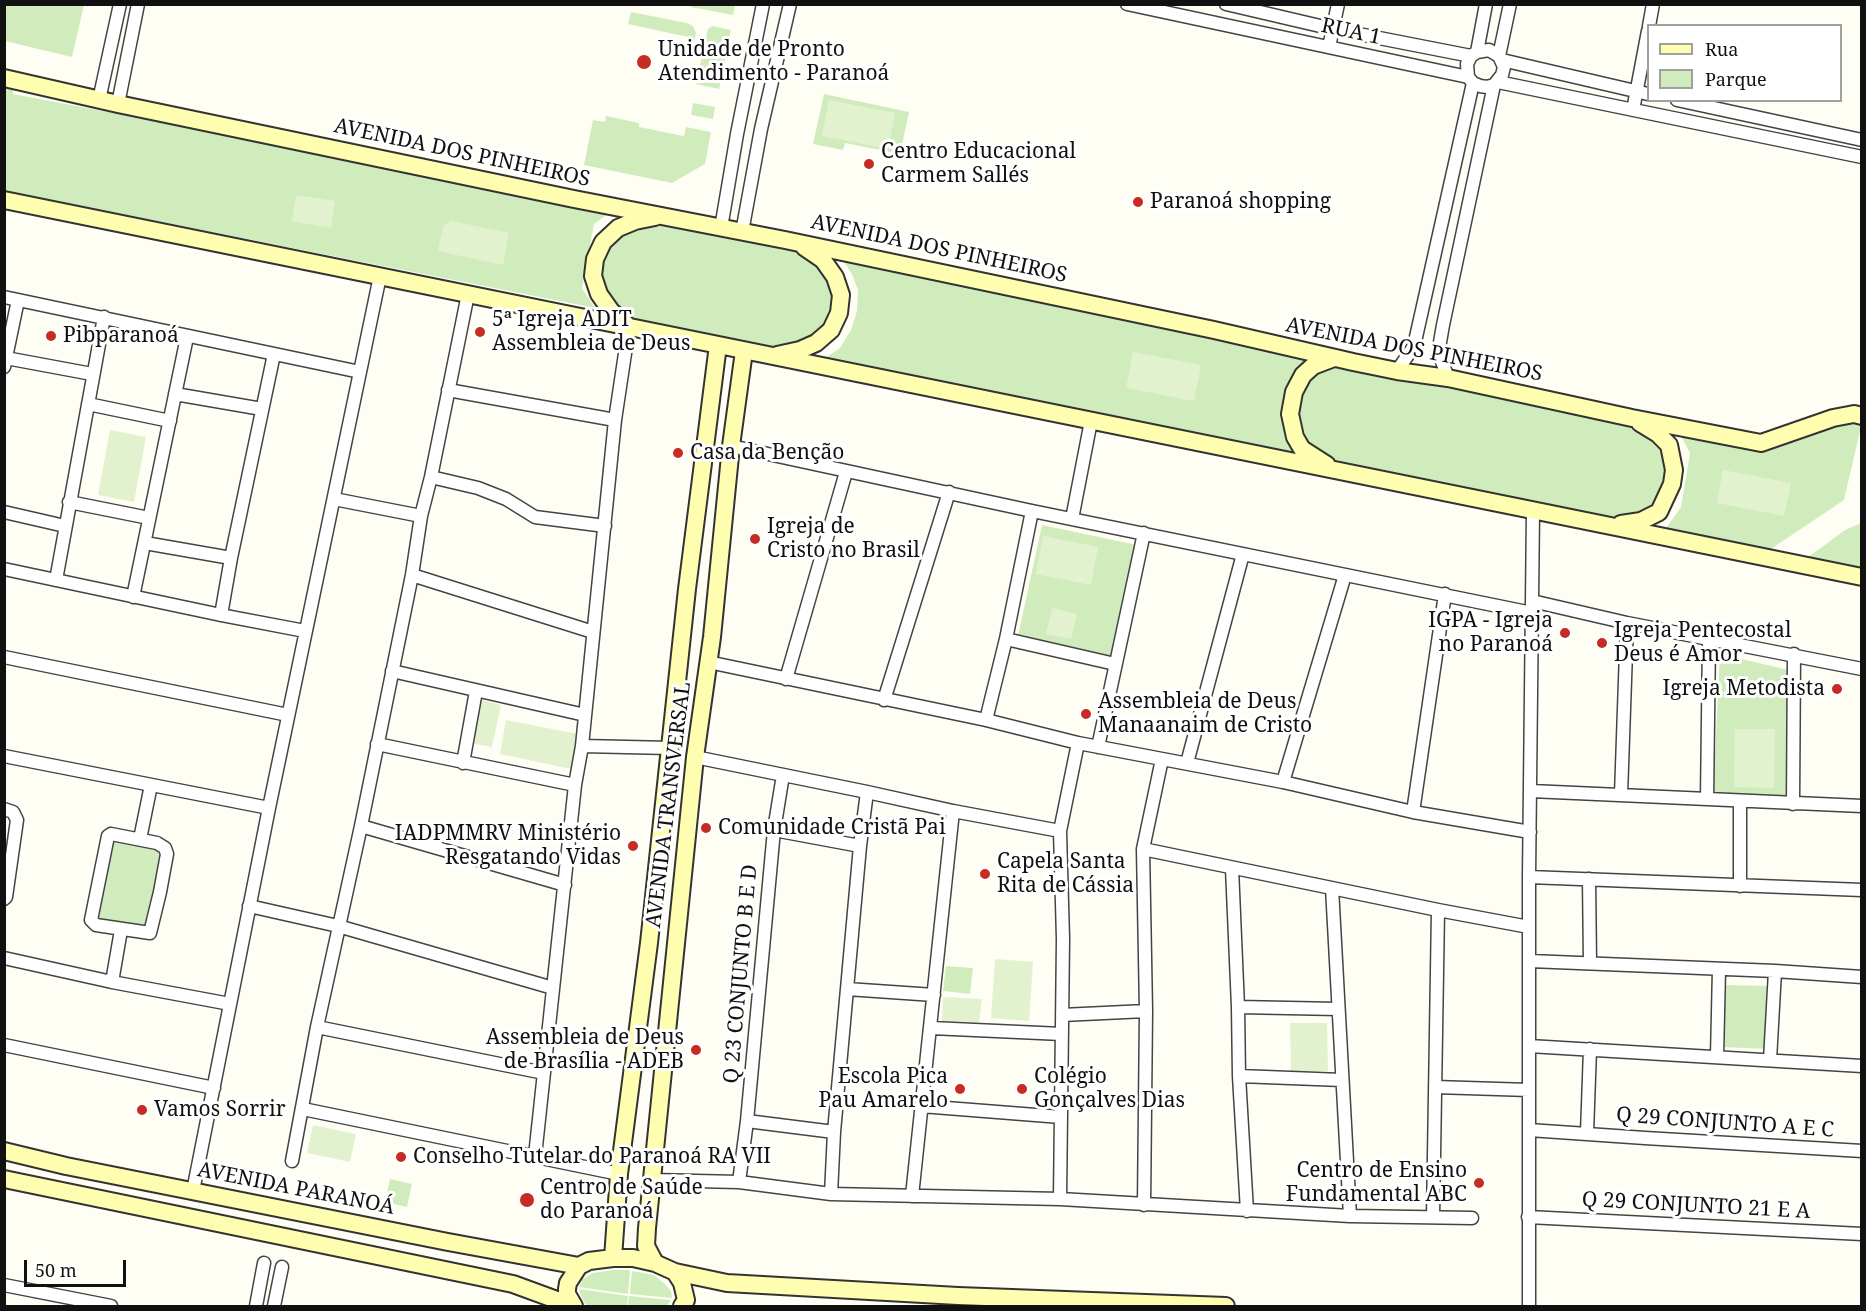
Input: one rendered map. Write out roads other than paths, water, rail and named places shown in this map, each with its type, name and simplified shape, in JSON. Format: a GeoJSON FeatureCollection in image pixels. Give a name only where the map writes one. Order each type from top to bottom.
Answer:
{"type":"FeatureCollection","features":[{"type":"Feature","properties":{"kind":"street"},"geometry":{"type":"LineString","coordinates":[[99,100],[120,4]]}},
{"type":"Feature","properties":{"kind":"street"},"geometry":{"type":"LineString","coordinates":[[118,104],[138,4]]}},
{"type":"Feature","properties":{"kind":"street"},"geometry":{"type":"LineString","coordinates":[[721,228],[763,4]]}},
{"type":"Feature","properties":{"kind":"street"},"geometry":{"type":"LineString","coordinates":[[741,232],[761,129],[790,4]]}},
{"type":"Feature","properties":{"kind":"street","name":"RUA 1"},"geometry":{"type":"LineString","coordinates":[[1127,4],[1471,80],[1480,87],[1496,83],[1862,157]]}},
{"type":"Feature","properties":{"kind":"street","name":"RUA 1"},"geometry":{"type":"LineString","coordinates":[[1226,4],[1333,29],[1473,54],[1489,50],[1500,58],[1643,93]]}},
{"type":"Feature","properties":{"kind":"street"},"geometry":{"type":"LineString","coordinates":[[1329,47],[1338,4]]}},
{"type":"Feature","properties":{"kind":"street"},"geometry":{"type":"LineString","coordinates":[[1397,371],[1414,346],[1471,80],[1467,64],[1473,54],[1486,4]]}},
{"type":"Feature","properties":{"kind":"street"},"geometry":{"type":"LineString","coordinates":[[1448,378],[1440,356],[1443,325],[1496,83],[1504,67],[1500,58],[1510,4]]}},
{"type":"Feature","properties":{"kind":"street"},"geometry":{"type":"LineString","coordinates":[[1649,24],[1653,4]]}},
{"type":"Feature","properties":{"kind":"street"},"geometry":{"type":"LineString","coordinates":[[1633,110],[1643,93],[1647,43]]}},
{"type":"Feature","properties":{"kind":"street","name":"AVENIDA DOS PINHEIROS"},"geometry":{"type":"LineString","coordinates":[[4,78],[118,104],[798,242],[1214,330],[1353,362],[1448,378],[1761,443],[1833,417],[1854,414],[1862,416]]}},
{"type":"Feature","properties":{"kind":"street"},"geometry":{"type":"LineString","coordinates":[[1686,102],[1862,140]]}},
{"type":"Feature","properties":{"kind":"street"},"geometry":{"type":"LineString","coordinates":[[4,200],[1862,577]]}},
{"type":"Feature","properties":{"kind":"street"},"geometry":{"type":"LineString","coordinates":[[629,327],[611,311],[598,294],[593,276],[595,259],[603,242],[618,228],[634,221],[662,216]]}},
{"type":"Feature","properties":{"kind":"street"},"geometry":{"type":"LineString","coordinates":[[771,356],[800,350],[816,343],[831,330],[839,313],[841,295],[836,277],[823,261],[798,242]]}},
{"type":"Feature","properties":{"kind":"street"},"geometry":{"type":"LineString","coordinates":[[193,1191],[305,631],[380,276]]}},
{"type":"Feature","properties":{"kind":"street"},"geometry":{"type":"LineString","coordinates":[[292,1161],[317,1027],[361,826],[412,575],[421,516],[468,294]]}},
{"type":"Feature","properties":{"kind":"street"},"geometry":{"type":"LineString","coordinates":[[4,297],[360,372]]}},
{"type":"Feature","properties":{"kind":"street"},"geometry":{"type":"LineString","coordinates":[[18,300],[5,362],[92,374]]}},
{"type":"Feature","properties":{"kind":"street"},"geometry":{"type":"LineString","coordinates":[[56,580],[104,317]]}},
{"type":"Feature","properties":{"kind":"street"},"geometry":{"type":"LineString","coordinates":[[535,1156],[575,785],[582,746],[615,420],[629,327]]}},
{"type":"Feature","properties":{"kind":"street"},"geometry":{"type":"LineString","coordinates":[[133,597],[187,337]]}},
{"type":"Feature","properties":{"kind":"street","name":"AVENIDA TRANSVERSAL"},"geometry":{"type":"LineString","coordinates":[[613,1258],[619,1174],[644,983],[687,589],[718,345]]}},
{"type":"Feature","properties":{"kind":"street","name":"AVENIDA TRANSVERSAL"},"geometry":{"type":"LineString","coordinates":[[656,1263],[646,1246],[652,1180],[695,757],[712,637],[731,446],[744,351]]}},
{"type":"Feature","properties":{"kind":"street"},"geometry":{"type":"LineString","coordinates":[[221,615],[274,354]]}},
{"type":"Feature","properties":{"kind":"street"},"geometry":{"type":"LineString","coordinates":[[1335,470],[1302,449],[1294,437],[1290,414],[1294,392],[1304,375],[1313,366],[1332,358],[1353,362]]}},
{"type":"Feature","properties":{"kind":"street"},"geometry":{"type":"LineString","coordinates":[[448,390],[615,420]]}},
{"type":"Feature","properties":{"kind":"street"},"geometry":{"type":"LineString","coordinates":[[175,394],[262,409]]}},
{"type":"Feature","properties":{"kind":"street"},"geometry":{"type":"LineString","coordinates":[[88,404],[170,421]]}},
{"type":"Feature","properties":{"kind":"street"},"geometry":{"type":"LineString","coordinates":[[1606,525],[1641,521],[1659,512],[1672,484],[1674,470],[1669,445],[1658,434],[1632,418]]}},
{"type":"Feature","properties":{"kind":"street"},"geometry":{"type":"LineString","coordinates":[[1072,519],[1091,421]]}},
{"type":"Feature","properties":{"kind":"street"},"geometry":{"type":"LineString","coordinates":[[731,446],[1345,575],[1445,594],[1627,623],[1862,669]]}},
{"type":"Feature","properties":{"kind":"street"},"geometry":{"type":"LineString","coordinates":[[786,679],[846,472]]}},
{"type":"Feature","properties":{"kind":"street"},"geometry":{"type":"LineString","coordinates":[[431,477],[478,488],[506,499],[535,517],[605,526]]}},
{"type":"Feature","properties":{"kind":"street"},"geometry":{"type":"LineString","coordinates":[[884,700],[949,492]]}},
{"type":"Feature","properties":{"kind":"street"},"geometry":{"type":"LineString","coordinates":[[334,499],[421,516]]}},
{"type":"Feature","properties":{"kind":"street"},"geometry":{"type":"LineString","coordinates":[[69,502],[149,518]]}},
{"type":"Feature","properties":{"kind":"street"},"geometry":{"type":"LineString","coordinates":[[1529,1306],[1529,877],[1532,791],[1533,510]]}},
{"type":"Feature","properties":{"kind":"street"},"geometry":{"type":"LineString","coordinates":[[986,720],[1006,639],[1032,511]]}},
{"type":"Feature","properties":{"kind":"street"},"geometry":{"type":"LineString","coordinates":[[4,512],[65,526]]}},
{"type":"Feature","properties":{"kind":"street"},"geometry":{"type":"LineString","coordinates":[[1098,747],[1144,533]]}},
{"type":"Feature","properties":{"kind":"street"},"geometry":{"type":"LineString","coordinates":[[145,543],[231,558]]}},
{"type":"Feature","properties":{"kind":"street"},"geometry":{"type":"LineString","coordinates":[[1187,763],[1243,554]]}},
{"type":"Feature","properties":{"kind":"street"},"geometry":{"type":"LineString","coordinates":[[4,569],[305,631]]}},
{"type":"Feature","properties":{"kind":"street"},"geometry":{"type":"LineString","coordinates":[[412,575],[593,632]]}},
{"type":"Feature","properties":{"kind":"street"},"geometry":{"type":"LineString","coordinates":[[1283,782],[1345,575]]}},
{"type":"Feature","properties":{"kind":"street"},"geometry":{"type":"LineString","coordinates":[[687,589],[697,599],[707,601],[712,598],[717,588]]}},
{"type":"Feature","properties":{"kind":"street"},"geometry":{"type":"LineString","coordinates":[[1413,812],[1445,594]]}},
{"type":"Feature","properties":{"kind":"street"},"geometry":{"type":"LineString","coordinates":[[683,634],[688,620],[693,617],[706,620],[712,637]]}},
{"type":"Feature","properties":{"kind":"street"},"geometry":{"type":"LineString","coordinates":[[1621,795],[1627,623]]}},
{"type":"Feature","properties":{"kind":"street"},"geometry":{"type":"LineString","coordinates":[[1006,639],[1115,664]]}},
{"type":"Feature","properties":{"kind":"street"},"geometry":{"type":"LineString","coordinates":[[1707,799],[1709,639]]}},
{"type":"Feature","properties":{"kind":"street"},"geometry":{"type":"LineString","coordinates":[[1793,804],[1794,654]]}},
{"type":"Feature","properties":{"kind":"street"},"geometry":{"type":"LineString","coordinates":[[4,657],[288,715]]}},
{"type":"Feature","properties":{"kind":"street"},"geometry":{"type":"LineString","coordinates":[[708,662],[986,720],[1078,743],[1283,782],[1413,812],[1530,832]]}},
{"type":"Feature","properties":{"kind":"street"},"geometry":{"type":"LineString","coordinates":[[392,671],[585,715]]}},
{"type":"Feature","properties":{"kind":"street"},"geometry":{"type":"LineString","coordinates":[[463,763],[476,691]]}},
{"type":"Feature","properties":{"kind":"street"},"geometry":{"type":"LineString","coordinates":[[1060,1199],[1063,939],[1060,831],[1078,743]]}},
{"type":"Feature","properties":{"kind":"street"},"geometry":{"type":"LineString","coordinates":[[377,744],[575,785]]}},
{"type":"Feature","properties":{"kind":"street"},"geometry":{"type":"LineString","coordinates":[[582,746],[670,748]]}},
{"type":"Feature","properties":{"kind":"street"},"geometry":{"type":"LineString","coordinates":[[4,756],[269,808]]}},
{"type":"Feature","properties":{"kind":"street"},"geometry":{"type":"LineString","coordinates":[[695,757],[1060,831]]}},
{"type":"Feature","properties":{"kind":"street"},"geometry":{"type":"LineString","coordinates":[[1144,1205],[1146,1011],[1143,849],[1162,759]]}},
{"type":"Feature","properties":{"kind":"street","name":"Q 23 CONJUNTO B E D"},"geometry":{"type":"LineString","coordinates":[[739,1182],[747,1121],[774,830],[783,775]]}},
{"type":"Feature","properties":{"kind":"street"},"geometry":{"type":"LineString","coordinates":[[140,839],[151,785]]}},
{"type":"Feature","properties":{"kind":"street"},"geometry":{"type":"LineString","coordinates":[[1532,791],[1862,806]]}},
{"type":"Feature","properties":{"kind":"street"},"geometry":{"type":"LineString","coordinates":[[831,1194],[834,1132],[867,792]]}},
{"type":"Feature","properties":{"kind":"street"},"geometry":{"type":"LineString","coordinates":[[1740,801],[1740,886]]}},
{"type":"Feature","properties":{"kind":"street"},"geometry":{"type":"LineString","coordinates":[[4,809],[13,812],[17,820],[4,899]]}},
{"type":"Feature","properties":{"kind":"street"},"geometry":{"type":"LineString","coordinates":[[912,1196],[953,811]]}},
{"type":"Feature","properties":{"kind":"street"},"geometry":{"type":"LineString","coordinates":[[361,826],[565,885]]}},
{"type":"Feature","properties":{"kind":"street"},"geometry":{"type":"LineString","coordinates":[[774,830],[860,846]]}},
{"type":"Feature","properties":{"kind":"street"},"geometry":{"type":"LineString","coordinates":[[111,834],[157,843],[165,848],[166,854],[150,933],[121,930],[96,925],[91,920],[108,836],[111,834]]}},
{"type":"Feature","properties":{"kind":"street"},"geometry":{"type":"LineString","coordinates":[[1143,849],[1529,927]]}},
{"type":"Feature","properties":{"kind":"street"},"geometry":{"type":"LineString","coordinates":[[1232,868],[1239,1076],[1247,1211]]}},
{"type":"Feature","properties":{"kind":"street"},"geometry":{"type":"LineString","coordinates":[[1529,877],[1862,890]]}},
{"type":"Feature","properties":{"kind":"street"},"geometry":{"type":"LineString","coordinates":[[1589,879],[1590,963]]}},
{"type":"Feature","properties":{"kind":"street"},"geometry":{"type":"LineString","coordinates":[[1332,888],[1350,1216]]}},
{"type":"Feature","properties":{"kind":"street"},"geometry":{"type":"LineString","coordinates":[[249,906],[338,926],[553,988]]}},
{"type":"Feature","properties":{"kind":"street"},"geometry":{"type":"LineString","coordinates":[[1433,1217],[1438,910]]}},
{"type":"Feature","properties":{"kind":"street"},"geometry":{"type":"LineString","coordinates":[[112,982],[121,930]]}},
{"type":"Feature","properties":{"kind":"street"},"geometry":{"type":"LineString","coordinates":[[4,958],[112,982],[230,1004]]}},
{"type":"Feature","properties":{"kind":"street"},"geometry":{"type":"LineString","coordinates":[[1530,962],[1776,971],[1862,977]]}},
{"type":"Feature","properties":{"kind":"street"},"geometry":{"type":"LineString","coordinates":[[1717,1057],[1719,969]]}},
{"type":"Feature","properties":{"kind":"street"},"geometry":{"type":"LineString","coordinates":[[1770,1060],[1776,971]]}},
{"type":"Feature","properties":{"kind":"street"},"geometry":{"type":"LineString","coordinates":[[644,983],[648,988],[660,993],[671,986]]}},
{"type":"Feature","properties":{"kind":"street"},"geometry":{"type":"LineString","coordinates":[[847,989],[934,995]]}},
{"type":"Feature","properties":{"kind":"street"},"geometry":{"type":"LineString","coordinates":[[1238,1007],[1338,1009]]}},
{"type":"Feature","properties":{"kind":"street"},"geometry":{"type":"LineString","coordinates":[[1062,1015],[1146,1011]]}},
{"type":"Feature","properties":{"kind":"street"},"geometry":{"type":"LineString","coordinates":[[638,1021],[648,1012],[657,1012],[665,1015],[669,1022]]}},
{"type":"Feature","properties":{"kind":"street"},"geometry":{"type":"LineString","coordinates":[[317,1027],[544,1073]]}},
{"type":"Feature","properties":{"kind":"street"},"geometry":{"type":"LineString","coordinates":[[931,1028],[1062,1034]]}},
{"type":"Feature","properties":{"kind":"street"},"geometry":{"type":"LineString","coordinates":[[4,1045],[214,1088]]}},
{"type":"Feature","properties":{"kind":"street"},"geometry":{"type":"LineString","coordinates":[[1529,1046],[1862,1066]]}},
{"type":"Feature","properties":{"kind":"street"},"geometry":{"type":"LineString","coordinates":[[1587,1133],[1590,1049]]}},
{"type":"Feature","properties":{"kind":"street"},"geometry":{"type":"LineString","coordinates":[[1239,1076],[1342,1080]]}},
{"type":"Feature","properties":{"kind":"street"},"geometry":{"type":"LineString","coordinates":[[1435,1087],[1529,1090]]}},
{"type":"Feature","properties":{"kind":"street"},"geometry":{"type":"LineString","coordinates":[[921,1106],[1061,1117]]}},
{"type":"Feature","properties":{"kind":"street"},"geometry":{"type":"LineString","coordinates":[[303,1109],[619,1174]]}},
{"type":"Feature","properties":{"kind":"street"},"geometry":{"type":"LineString","coordinates":[[747,1121],[834,1132]]}},
{"type":"Feature","properties":{"kind":"street","name":"Q 29 CONJUNTO A E C"},"geometry":{"type":"LineString","coordinates":[[1529,1130],[1862,1151]]}},
{"type":"Feature","properties":{"kind":"street","name":"AVENIDA PARANOÁ"},"geometry":{"type":"LineString","coordinates":[[4,1151],[66,1166],[579,1266]]}},
{"type":"Feature","properties":{"kind":"street"},"geometry":{"type":"LineString","coordinates":[[9,1180],[21,1179],[30,1173],[30,1163],[23,1155]]}},
{"type":"Feature","properties":{"kind":"street"},"geometry":{"type":"LineString","coordinates":[[63,1192],[52,1180],[59,1168],[66,1166]]}},
{"type":"Feature","properties":{"kind":"street"},"geometry":{"type":"LineString","coordinates":[[9,1180],[513,1284],[573,1306]]}},
{"type":"Feature","properties":{"kind":"street"},"geometry":{"type":"LineString","coordinates":[[652,1180],[739,1182],[831,1194],[1060,1199],[1350,1216],[1472,1218]]}},
{"type":"Feature","properties":{"kind":"street","name":"Q 29 CONJUNTO 21 E A"},"geometry":{"type":"LineString","coordinates":[[1528,1217],[1862,1234]]}},
{"type":"Feature","properties":{"kind":"street"},"geometry":{"type":"LineString","coordinates":[[573,1306],[567,1294],[567,1288],[568,1282],[579,1266],[589,1261],[613,1258],[633,1258],[656,1263],[675,1272],[727,1283],[1042,1303],[1123,1302],[1146,1305],[1226,1306]]}},
{"type":"Feature","properties":{"kind":"street"},"geometry":{"type":"LineString","coordinates":[[256,1306],[264,1263]]}},
{"type":"Feature","properties":{"kind":"street"},"geometry":{"type":"LineString","coordinates":[[274,1306],[282,1267]]}},
{"type":"Feature","properties":{"kind":"street"},"geometry":{"type":"LineString","coordinates":[[675,1272],[682,1283],[686,1300],[682,1306]]}},
{"type":"Feature","properties":{"kind":"street"},"geometry":{"type":"LineString","coordinates":[[4,1285],[82,1304],[111,1306]]}},
{"type":"Feature","properties":{"kind":"place","name":"Unidade de Pronto Atendimento - Paranoá"},"geometry":{"type":"Point","coordinates":[644,62]}},
{"type":"Feature","properties":{"kind":"place","name":"Centro Educacional Carmem Sallés"},"geometry":{"type":"Point","coordinates":[869,164]}},
{"type":"Feature","properties":{"kind":"place","name":"Paranoá shopping"},"geometry":{"type":"Point","coordinates":[1138,202]}},
{"type":"Feature","properties":{"kind":"place","name":"5ª Igreja ADIT Assembleia de Deus"},"geometry":{"type":"Point","coordinates":[480,332]}},
{"type":"Feature","properties":{"kind":"place","name":"Pibparanoá"},"geometry":{"type":"Point","coordinates":[51,336]}},
{"type":"Feature","properties":{"kind":"place","name":"Casa da Benção"},"geometry":{"type":"Point","coordinates":[678,453]}},
{"type":"Feature","properties":{"kind":"place","name":"Igreja de Cristo no Brasil"},"geometry":{"type":"Point","coordinates":[755,539]}},
{"type":"Feature","properties":{"kind":"place","name":"IGPA - Igreja no Paranoá"},"geometry":{"type":"Point","coordinates":[1565,633]}},
{"type":"Feature","properties":{"kind":"place","name":"Igreja Pentecostal Deus é Amor"},"geometry":{"type":"Point","coordinates":[1602,643]}},
{"type":"Feature","properties":{"kind":"place","name":"Igreja Metodista"},"geometry":{"type":"Point","coordinates":[1837,689]}},
{"type":"Feature","properties":{"kind":"place","name":"Assembleia de Deus Manaanaim de Cristo"},"geometry":{"type":"Point","coordinates":[1086,714]}},
{"type":"Feature","properties":{"kind":"place","name":"Comunidade Cristã Pai"},"geometry":{"type":"Point","coordinates":[706,828]}},
{"type":"Feature","properties":{"kind":"place","name":"IADPMMRV Ministério Resgatando Vidas"},"geometry":{"type":"Point","coordinates":[633,846]}},
{"type":"Feature","properties":{"kind":"place","name":"Capela Santa Rita de Cássia"},"geometry":{"type":"Point","coordinates":[985,874]}},
{"type":"Feature","properties":{"kind":"place","name":"Assembleia de Deus de Brasília - ADEB"},"geometry":{"type":"Point","coordinates":[696,1050]}},
{"type":"Feature","properties":{"kind":"place","name":"Escola Pica Pau Amarelo"},"geometry":{"type":"Point","coordinates":[960,1089]}},
{"type":"Feature","properties":{"kind":"place","name":"Colégio Gonçalves Dias"},"geometry":{"type":"Point","coordinates":[1022,1089]}},
{"type":"Feature","properties":{"kind":"place","name":"Vamos Sorrir"},"geometry":{"type":"Point","coordinates":[142,1110]}},
{"type":"Feature","properties":{"kind":"place","name":"Conselho Tutelar do Paranoá RA VII"},"geometry":{"type":"Point","coordinates":[401,1157]}},
{"type":"Feature","properties":{"kind":"place","name":"Centro de Ensino Fundamental ABC"},"geometry":{"type":"Point","coordinates":[1479,1183]}},
{"type":"Feature","properties":{"kind":"place","name":"Centro de Saúde do Paranoá"},"geometry":{"type":"Point","coordinates":[527,1200]}}]}
